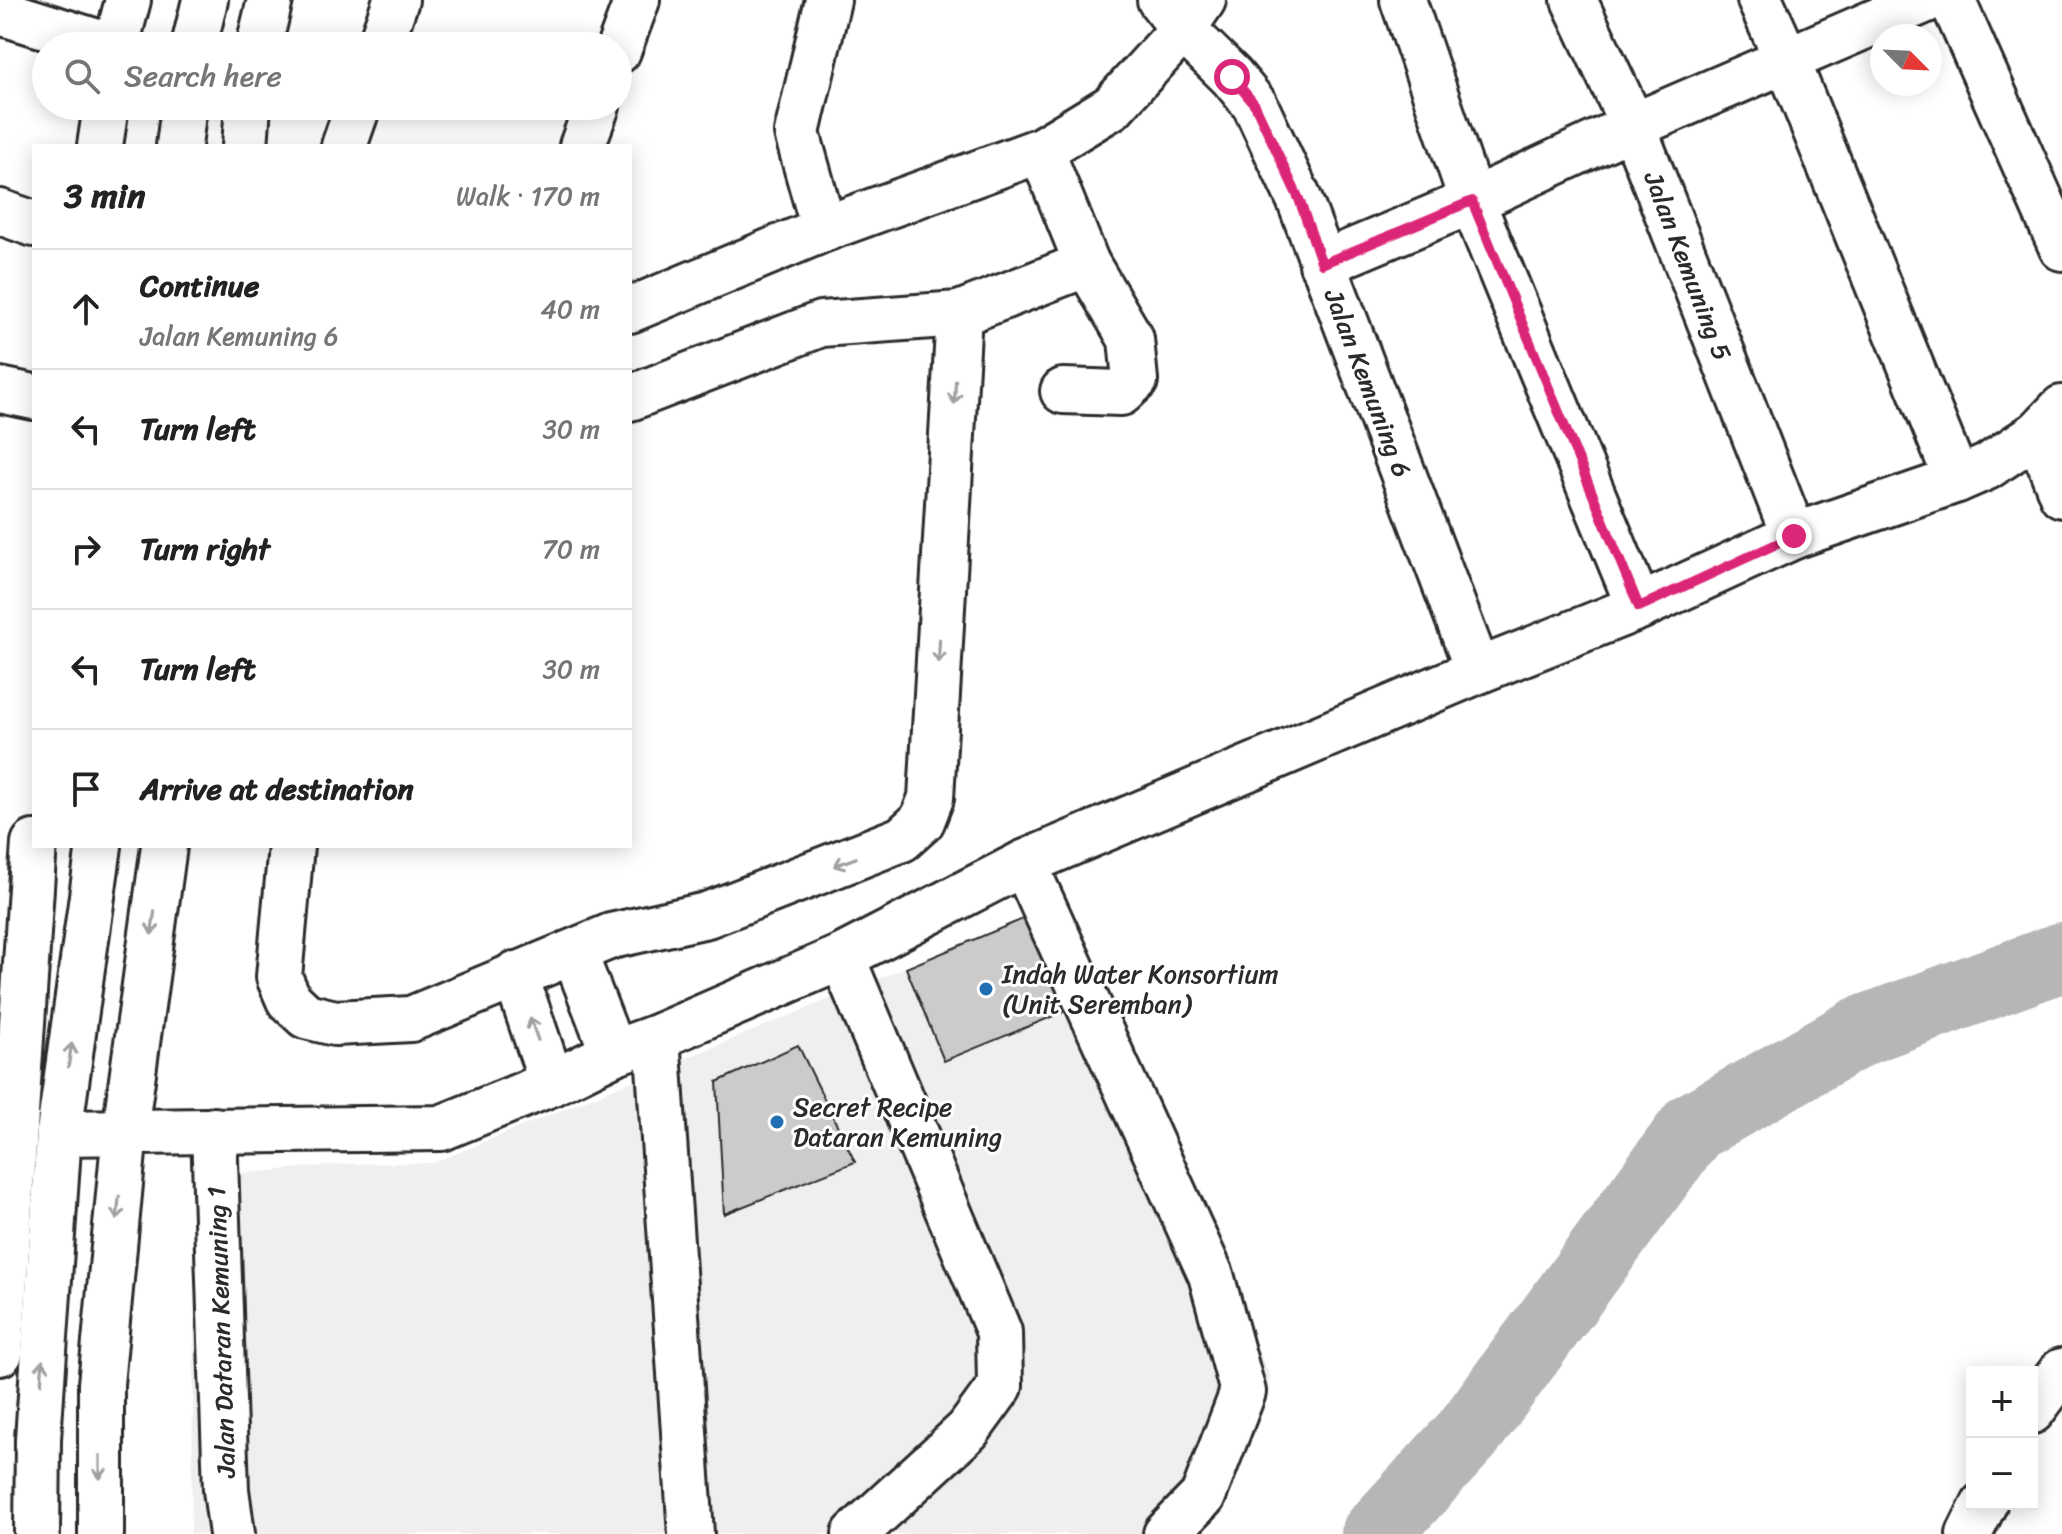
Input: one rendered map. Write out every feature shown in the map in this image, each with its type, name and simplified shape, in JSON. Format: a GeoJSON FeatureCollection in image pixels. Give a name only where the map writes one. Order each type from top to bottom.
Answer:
{"type":"FeatureCollection","features":[{"type":"Feature","properties":{"kind":"street"},"geometry":{"type":"LineString","coordinates":[[120,32],[128,0]]}},
{"type":"Feature","properties":{"kind":"street"},"geometry":{"type":"LineString","coordinates":[[197,32],[205,0]]}},
{"type":"Feature","properties":{"kind":"street"},"geometry":{"type":"LineString","coordinates":[[262,32],[270,0]]}},
{"type":"Feature","properties":{"kind":"street"},"geometry":{"type":"LineString","coordinates":[[385,32],[396,0]]}},
{"type":"Feature","properties":{"kind":"street"},"geometry":{"type":"LineString","coordinates":[[625,32],[637,0]]}},
{"type":"Feature","properties":{"kind":"street"},"geometry":{"type":"LineString","coordinates":[[824,229],[797,133],[828,0]]}},
{"type":"Feature","properties":{"kind":"street"},"geometry":{"type":"LineString","coordinates":[[1403,0],[1472,201],[1639,607]]}},
{"type":"Feature","properties":{"kind":"street","name":"Jalan Kemuning 5"},"geometry":{"type":"LineString","coordinates":[[1574,0],[1633,126],[1794,536]]}},
{"type":"Feature","properties":{"kind":"street"},"geometry":{"type":"LineString","coordinates":[[1760,0],[1957,480]]}},
{"type":"Feature","properties":{"kind":"street"},"geometry":{"type":"LineString","coordinates":[[1322,264],[1926,0]]}},
{"type":"Feature","properties":{"kind":"street"},"geometry":{"type":"LineString","coordinates":[[1952,0],[2062,248]]}},
{"type":"Feature","properties":{"kind":"street"},"geometry":{"type":"LineString","coordinates":[[632,309],[824,229],[1041,150],[1112,107],[1182,10]]}},
{"type":"Feature","properties":{"kind":"street","name":"Jalan Kemuning 6"},"geometry":{"type":"LineString","coordinates":[[1182,10],[1255,105],[1299,199],[1478,671]]}},
{"type":"Feature","properties":{"kind":"street"},"geometry":{"type":"LineString","coordinates":[[0,12],[65,32]]}},
{"type":"Feature","properties":{"kind":"street"},"geometry":{"type":"LineString","coordinates":[[100,144],[104,120]]}},
{"type":"Feature","properties":{"kind":"street"},"geometry":{"type":"LineString","coordinates":[[179,144],[182,120]]}},
{"type":"Feature","properties":{"kind":"street"},"geometry":{"type":"LineString","coordinates":[[245,144],[247,120]]}},
{"type":"Feature","properties":{"kind":"street"},"geometry":{"type":"LineString","coordinates":[[345,144],[353,120]]}},
{"type":"Feature","properties":{"kind":"street"},"geometry":{"type":"LineString","coordinates":[[583,144],[592,120]]}},
{"type":"Feature","properties":{"kind":"street"},"geometry":{"type":"LineString","coordinates":[[1041,150],[1087,264],[1131,339],[1135,380],[1121,393],[1063,391]]}},
{"type":"Feature","properties":{"kind":"street"},"geometry":{"type":"LineString","coordinates":[[0,212],[32,223]]}},
{"type":"Feature","properties":{"kind":"street"},"geometry":{"type":"LineString","coordinates":[[632,397],[821,324],[959,314],[1087,264]]}},
{"type":"Feature","properties":{"kind":"street"},"geometry":{"type":"LineString","coordinates":[[291,848],[279,977],[289,1000],[306,1016],[335,1023],[411,1019],[611,936],[707,915],[902,839],[922,821],[931,798],[959,314]]}},
{"type":"Feature","properties":{"kind":"street"},"geometry":{"type":"LineString","coordinates":[[0,390],[32,397]]}},
{"type":"Feature","properties":{"kind":"street"},"geometry":{"type":"LineString","coordinates":[[59,1133],[441,1128],[842,957],[1024,863],[1478,671],[1639,607],[1794,536],[1987,467],[2050,420],[2062,495]]}},
{"type":"Feature","properties":{"kind":"street"},"geometry":{"type":"LineString","coordinates":[[0,1353],[13,968],[33,848]]}},
{"type":"Feature","properties":{"kind":"street"},"geometry":{"type":"LineString","coordinates":[[37,1534],[38,1439],[59,1133],[99,848]]}},
{"type":"Feature","properties":{"kind":"street"},"geometry":{"type":"LineString","coordinates":[[101,1534],[101,1384],[125,1131],[164,848]]}},
{"type":"Feature","properties":{"kind":"street"},"geometry":{"type":"LineString","coordinates":[[1024,863],[1211,1275],[1243,1392],[1203,1496],[1166,1534]]}},
{"type":"Feature","properties":{"kind":"street"},"geometry":{"type":"LineString","coordinates":[[574,952],[613,1053]]}},
{"type":"Feature","properties":{"kind":"street"},"geometry":{"type":"LineString","coordinates":[[842,957],[999,1332],[1000,1386],[968,1430],[855,1534]]}},
{"type":"Feature","properties":{"kind":"street"},"geometry":{"type":"LineString","coordinates":[[515,974],[552,1083]]}},
{"type":"Feature","properties":{"kind":"street"},"geometry":{"type":"LineString","coordinates":[[657,1037],[691,1534]]}},
{"type":"Feature","properties":{"kind":"street","name":"Jalan Dataran Kemuning 1"},"geometry":{"type":"LineString","coordinates":[[214,1130],[226,1490],[232,1534]]}},
{"type":"Feature","properties":{"kind":"street"},"geometry":{"type":"LineString","coordinates":[[2038,1403],[2062,1371]]}},
{"type":"Feature","properties":{"kind":"street"},"geometry":{"type":"LineString","coordinates":[[1969,1534],[1981,1510]]}},
{"type":"Feature","properties":{"kind":"shaded area"},"geometry":{"type":"Polygon","coordinates":[[[1063,905],[1270,1376],[1252,1439],[1206,1508],[1180,1534],[191,1534],[195,1274],[203,1177],[344,1164],[433,1163],[1063,905]]]}},
{"type":"Feature","properties":{"kind":"building","name":"Indah Water Konsortium (Unit Seremban)"},"geometry":{"type":"Polygon","coordinates":[[[1028,917],[1066,1011],[944,1061],[906,968],[1028,917]]]}},
{"type":"Feature","properties":{"kind":"building","name":"Secret Recipe Dataran Kemuning"},"geometry":{"type":"Polygon","coordinates":[[[798,1045],[855,1162],[724,1214],[717,1082],[798,1045]]]}},
{"type":"Feature","properties":{"kind":"waterway"},"geometry":{"type":"LineString","coordinates":[[1376,1534],[1468,1434],[1693,1127],[1861,1031],[2062,957]]}},
{"type":"Feature","properties":{"kind":"place","name":"Indah Water Konsortium (Unit Seremban)"},"geometry":{"type":"Point","coordinates":[986,989]}},
{"type":"Feature","properties":{"kind":"place","name":"Secret Recipe Dataran Kemuning"},"geometry":{"type":"Point","coordinates":[777,1122]}},
{"type":"Feature","properties":{"kind":"route"},"geometry":{"type":"LineString","coordinates":[[1232,77],[1255,105],[1299,199],[1322,264],[1472,201],[1639,607],[1794,536]]}}]}
